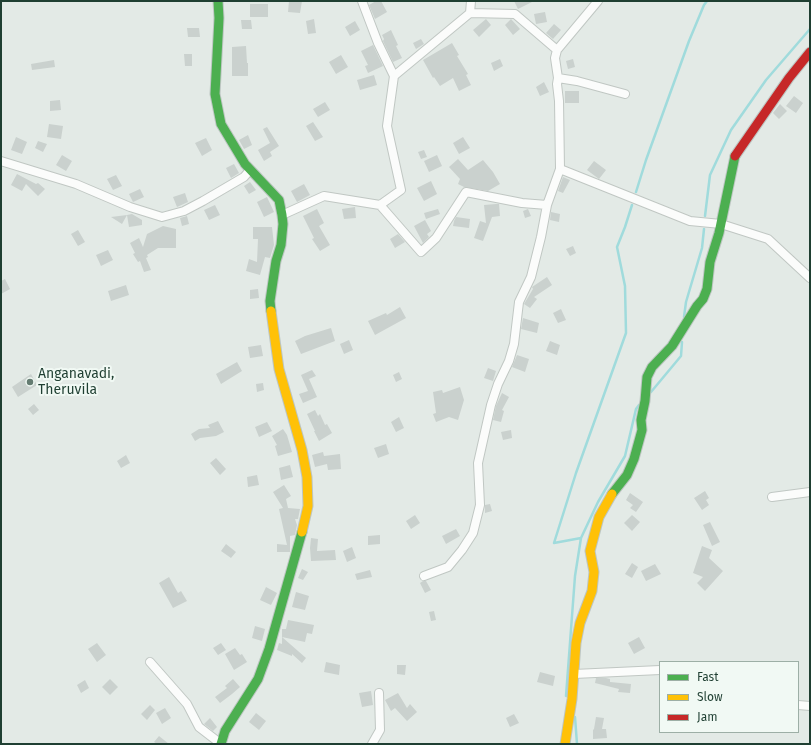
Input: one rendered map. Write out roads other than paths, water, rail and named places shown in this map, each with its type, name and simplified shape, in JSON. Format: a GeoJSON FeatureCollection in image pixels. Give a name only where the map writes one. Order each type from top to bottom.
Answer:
{"type":"FeatureCollection","features":[{"type":"Feature","properties":{"kind":"main road"},"geometry":{"type":"LineString","coordinates":[[218,1],[219,18],[215,94],[221,124],[245,164],[279,200],[282,215],[283,224],[281,245],[276,261],[270,301],[272,326],[279,369],[302,450],[307,477],[308,506],[301,539],[269,649],[258,679],[225,731],[221,744]]}},
{"type":"Feature","properties":{"kind":"main road"},"geometry":{"type":"LineString","coordinates":[[565,744],[572,698],[576,643],[580,623],[592,591],[594,572],[590,550],[598,521],[610,497],[627,475],[634,459],[642,430],[641,420],[647,377],[652,367],[672,346],[703,299],[709,279],[710,262],[721,224],[734,157],[789,78],[810,52]]}},
{"type":"Feature","properties":{"kind":"street"},"geometry":{"type":"LineString","coordinates":[[362,1],[378,43],[394,76],[387,126],[401,190],[380,205]]}},
{"type":"Feature","properties":{"kind":"street"},"geometry":{"type":"LineString","coordinates":[[470,13],[471,1]]}},
{"type":"Feature","properties":{"kind":"street"},"geometry":{"type":"LineString","coordinates":[[424,576],[448,567],[462,550],[473,533],[480,505],[478,463],[491,405],[498,384],[509,361],[514,344],[519,302],[531,277],[541,238],[547,205],[560,169],[560,101],[555,58],[557,50],[598,1]]}},
{"type":"Feature","properties":{"kind":"street"},"geometry":{"type":"LineString","coordinates":[[394,76],[470,13],[515,14],[557,50]]}},
{"type":"Feature","properties":{"kind":"street"},"geometry":{"type":"LineString","coordinates":[[558,78],[577,81],[625,94]]}},
{"type":"Feature","properties":{"kind":"street"},"geometry":{"type":"LineString","coordinates":[[1,161],[76,184],[130,207],[162,217],[184,211],[203,201],[244,177],[250,170]]}},
{"type":"Feature","properties":{"kind":"street"},"geometry":{"type":"LineString","coordinates":[[560,169],[690,221],[721,224],[768,239],[810,278]]}},
{"type":"Feature","properties":{"kind":"street"},"geometry":{"type":"LineString","coordinates":[[282,215],[324,196],[380,205],[421,252],[436,238],[466,192],[522,203],[547,205]]}},
{"type":"Feature","properties":{"kind":"street"},"geometry":{"type":"LineString","coordinates":[[772,497],[810,492]]}},
{"type":"Feature","properties":{"kind":"street"},"geometry":{"type":"LineString","coordinates":[[150,662],[187,704],[199,727],[221,744]]}},
{"type":"Feature","properties":{"kind":"street"},"geometry":{"type":"LineString","coordinates":[[574,674],[659,670]]}},
{"type":"Feature","properties":{"kind":"street"},"geometry":{"type":"LineString","coordinates":[[372,744],[380,730],[379,692]]}},
{"type":"Feature","properties":{"kind":"street"},"geometry":{"type":"LineString","coordinates":[[799,705],[810,706]]}},
{"type":"Feature","properties":{"kind":"waterway"},"geometry":{"type":"LineString","coordinates":[[636,192],[689,41],[707,1]]}},
{"type":"Feature","properties":{"kind":"waterway"},"geometry":{"type":"LineString","coordinates":[[705,216],[710,175],[731,130],[766,80],[810,29]]}},
{"type":"Feature","properties":{"kind":"waterway"},"geometry":{"type":"LineString","coordinates":[[566,696],[575,576],[581,538],[554,543],[576,473],[626,333],[625,286],[617,247],[632,205]]}},
{"type":"Feature","properties":{"kind":"waterway"},"geometry":{"type":"LineString","coordinates":[[684,317],[686,302],[702,248],[704,229]]}},
{"type":"Feature","properties":{"kind":"waterway"},"geometry":{"type":"LineString","coordinates":[[651,392],[681,356],[682,342]]}},
{"type":"Feature","properties":{"kind":"waterway"},"geometry":{"type":"LineString","coordinates":[[581,538],[598,502],[625,456],[636,409],[639,405]]}},
{"type":"Feature","properties":{"kind":"waterway"},"geometry":{"type":"LineString","coordinates":[[575,717],[577,744]]}},
{"type":"Feature","properties":{"kind":"place","name":"Anganavadi, Theruvila"},"geometry":{"type":"Point","coordinates":[30,382]}}]}
